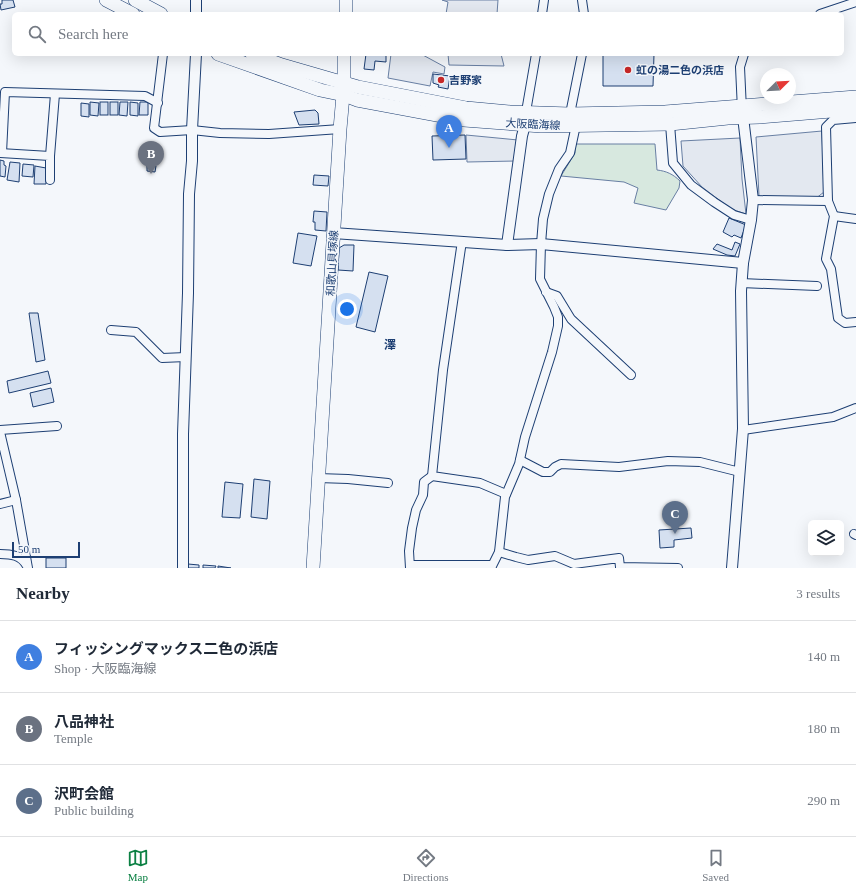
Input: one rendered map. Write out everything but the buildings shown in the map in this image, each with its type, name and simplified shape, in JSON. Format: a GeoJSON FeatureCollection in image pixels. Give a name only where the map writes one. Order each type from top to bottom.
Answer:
{"type":"FeatureCollection","features":[{"type":"Feature","properties":{"kind":"main road"},"geometry":{"type":"LineString","coordinates":[[106,0],[129,12]]}},
{"type":"Feature","properties":{"kind":"main road"},"geometry":{"type":"LineString","coordinates":[[135,0],[157,12]]}},
{"type":"Feature","properties":{"kind":"main road"},"geometry":{"type":"LineString","coordinates":[[346,0],[346,12]]}},
{"type":"Feature","properties":{"kind":"main road","name":"大阪臨海線"},"geometry":{"type":"LineString","coordinates":[[224,56],[320,90],[344,90]]}},
{"type":"Feature","properties":{"kind":"main road","name":"大阪臨海線"},"geometry":{"type":"LineString","coordinates":[[257,56],[344,90],[357,100],[457,118],[526,119],[541,126],[573,120],[658,112],[856,108]]}},
{"type":"Feature","properties":{"kind":"main road","name":"和歌山貝塚線"},"geometry":{"type":"LineString","coordinates":[[313,568],[333,233],[344,90],[344,56]]}},
{"type":"Feature","properties":{"kind":"main road","name":"大阪臨海線"},"geometry":{"type":"LineString","coordinates":[[573,120],[622,126],[670,124],[742,111],[856,97]]}},
{"type":"Feature","properties":{"kind":"street"},"geometry":{"type":"LineString","coordinates":[[196,0],[196,12]]}},
{"type":"Feature","properties":{"kind":"street"},"geometry":{"type":"LineString","coordinates":[[542,12],[544,0]]}},
{"type":"Feature","properties":{"kind":"street"},"geometry":{"type":"LineString","coordinates":[[582,0],[584,12]]}},
{"type":"Feature","properties":{"kind":"street"},"geometry":{"type":"LineString","coordinates":[[826,12],[856,2]]}},
{"type":"Feature","properties":{"kind":"street"},"geometry":{"type":"LineString","coordinates":[[163,56],[154,128],[160,132],[192,130],[269,134],[340,129]]}},
{"type":"Feature","properties":{"kind":"street"},"geometry":{"type":"LineString","coordinates":[[183,568],[183,434],[189,259],[189,194],[192,161],[196,56]]}},
{"type":"Feature","properties":{"kind":"street"},"geometry":{"type":"LineString","coordinates":[[507,244],[522,136],[536,56]]}},
{"type":"Feature","properties":{"kind":"street"},"geometry":{"type":"LineString","coordinates":[[506,494],[480,483],[432,476],[424,482],[423,495],[413,519],[409,551],[410,566],[491,566],[499,552],[506,494],[520,460],[525,437],[552,352],[558,326],[558,317],[540,279],[539,271],[543,219],[549,194],[559,169],[570,153],[582,56]]}},
{"type":"Feature","properties":{"kind":"street"},"geometry":{"type":"LineString","coordinates":[[732,568],[743,430],[741,283],[753,200],[742,111],[740,67],[743,56]]}},
{"type":"Feature","properties":{"kind":"street"},"geometry":{"type":"LineString","coordinates":[[50,156],[1,153],[5,92],[145,96],[158,103]]}},
{"type":"Feature","properties":{"kind":"street"},"geometry":{"type":"LineString","coordinates":[[50,180],[50,156],[55,94]]}},
{"type":"Feature","properties":{"kind":"street"},"geometry":{"type":"LineString","coordinates":[[856,118],[833,120],[826,127],[828,201],[834,216],[826,259],[831,269],[838,318],[846,323],[856,322]]}},
{"type":"Feature","properties":{"kind":"street"},"geometry":{"type":"LineString","coordinates":[[670,124],[673,163],[692,185],[714,202],[734,215],[751,220]]}},
{"type":"Feature","properties":{"kind":"street"},"geometry":{"type":"LineString","coordinates":[[753,200],[828,201]]}},
{"type":"Feature","properties":{"kind":"street"},"geometry":{"type":"LineString","coordinates":[[834,216],[856,219]]}},
{"type":"Feature","properties":{"kind":"street"},"geometry":{"type":"LineString","coordinates":[[333,233],[507,244],[541,244],[743,263]]}},
{"type":"Feature","properties":{"kind":"street"},"geometry":{"type":"LineString","coordinates":[[432,476],[443,370],[462,241]]}},
{"type":"Feature","properties":{"kind":"street"},"geometry":{"type":"LineString","coordinates":[[741,283],[817,286]]}},
{"type":"Feature","properties":{"kind":"street"},"geometry":{"type":"LineString","coordinates":[[546,292],[557,296],[571,319],[631,375]]}},
{"type":"Feature","properties":{"kind":"street"},"geometry":{"type":"LineString","coordinates":[[111,330],[136,332],[147,342],[156,354],[162,358],[186,357]]}},
{"type":"Feature","properties":{"kind":"street"},"geometry":{"type":"LineString","coordinates":[[743,430],[833,417],[856,408]]}},
{"type":"Feature","properties":{"kind":"street"},"geometry":{"type":"LineString","coordinates":[[28,568],[16,500],[3,463],[0,431],[57,426]]}},
{"type":"Feature","properties":{"kind":"street"},"geometry":{"type":"LineString","coordinates":[[520,460],[543,472],[550,472],[561,464],[619,467],[668,461],[700,462],[740,472]]}},
{"type":"Feature","properties":{"kind":"street"},"geometry":{"type":"LineString","coordinates":[[318,478],[388,483]]}},
{"type":"Feature","properties":{"kind":"street"},"geometry":{"type":"LineString","coordinates":[[0,504],[16,500]]}},
{"type":"Feature","properties":{"kind":"street"},"geometry":{"type":"LineString","coordinates":[[499,552],[528,560],[555,556],[574,564],[619,558],[620,568],[678,568]]}},
{"type":"Feature","properties":{"kind":"street"},"geometry":{"type":"LineString","coordinates":[[0,554],[19,557],[24,561],[28,568]]}},
{"type":"Feature","properties":{"kind":"shaded area"},"geometry":{"type":"Polygon","coordinates":[[[442,0],[498,0],[497,12],[446,12],[448,2],[442,0]]]}},
{"type":"Feature","properties":{"kind":"shaded area"},"geometry":{"type":"Polygon","coordinates":[[[391,56],[425,56],[445,67],[444,74],[433,72],[430,86],[388,78],[391,56]]]}},
{"type":"Feature","properties":{"kind":"shaded area"},"geometry":{"type":"Polygon","coordinates":[[[448,56],[502,56],[504,66],[449,65],[448,56]]]}},
{"type":"Feature","properties":{"kind":"shaded area"},"geometry":{"type":"Polygon","coordinates":[[[822,131],[824,192],[815,199],[765,198],[759,196],[756,137],[822,131]]]}},
{"type":"Feature","properties":{"kind":"shaded area"},"geometry":{"type":"Polygon","coordinates":[[[466,135],[518,140],[516,161],[467,162],[466,135]]]}},
{"type":"Feature","properties":{"kind":"shaded area"},"geometry":{"type":"Polygon","coordinates":[[[740,138],[742,179],[746,214],[731,209],[702,187],[683,166],[681,141],[740,138]]]}},
{"type":"Feature","properties":{"kind":"shaded area"},"geometry":{"type":"Polygon","coordinates":[[[575,144],[655,144],[657,170],[669,173],[680,181],[679,188],[666,210],[634,203],[638,188],[624,182],[561,176],[575,153],[575,144]]]}},
{"type":"Feature","properties":{"kind":"place","name":"虹の湯二色の浜店"},"geometry":{"type":"Point","coordinates":[628,70]}},
{"type":"Feature","properties":{"kind":"place","name":"吉野家"},"geometry":{"type":"Point","coordinates":[441,80]}},
{"type":"Feature","properties":{"kind":"place","name":"フィッシングマックス二色の浜店"},"geometry":{"type":"Point","coordinates":[449,148]}},
{"type":"Feature","properties":{"kind":"place","name":"八品神社"},"geometry":{"type":"Point","coordinates":[151,174]}},
{"type":"Feature","properties":{"kind":"place","name":"沢町会館"},"geometry":{"type":"Point","coordinates":[675,534]}},
{"type":"Feature","properties":{"kind":"district","name":"澤"},"geometry":{"type":"Point","coordinates":[390,345]}}]}
